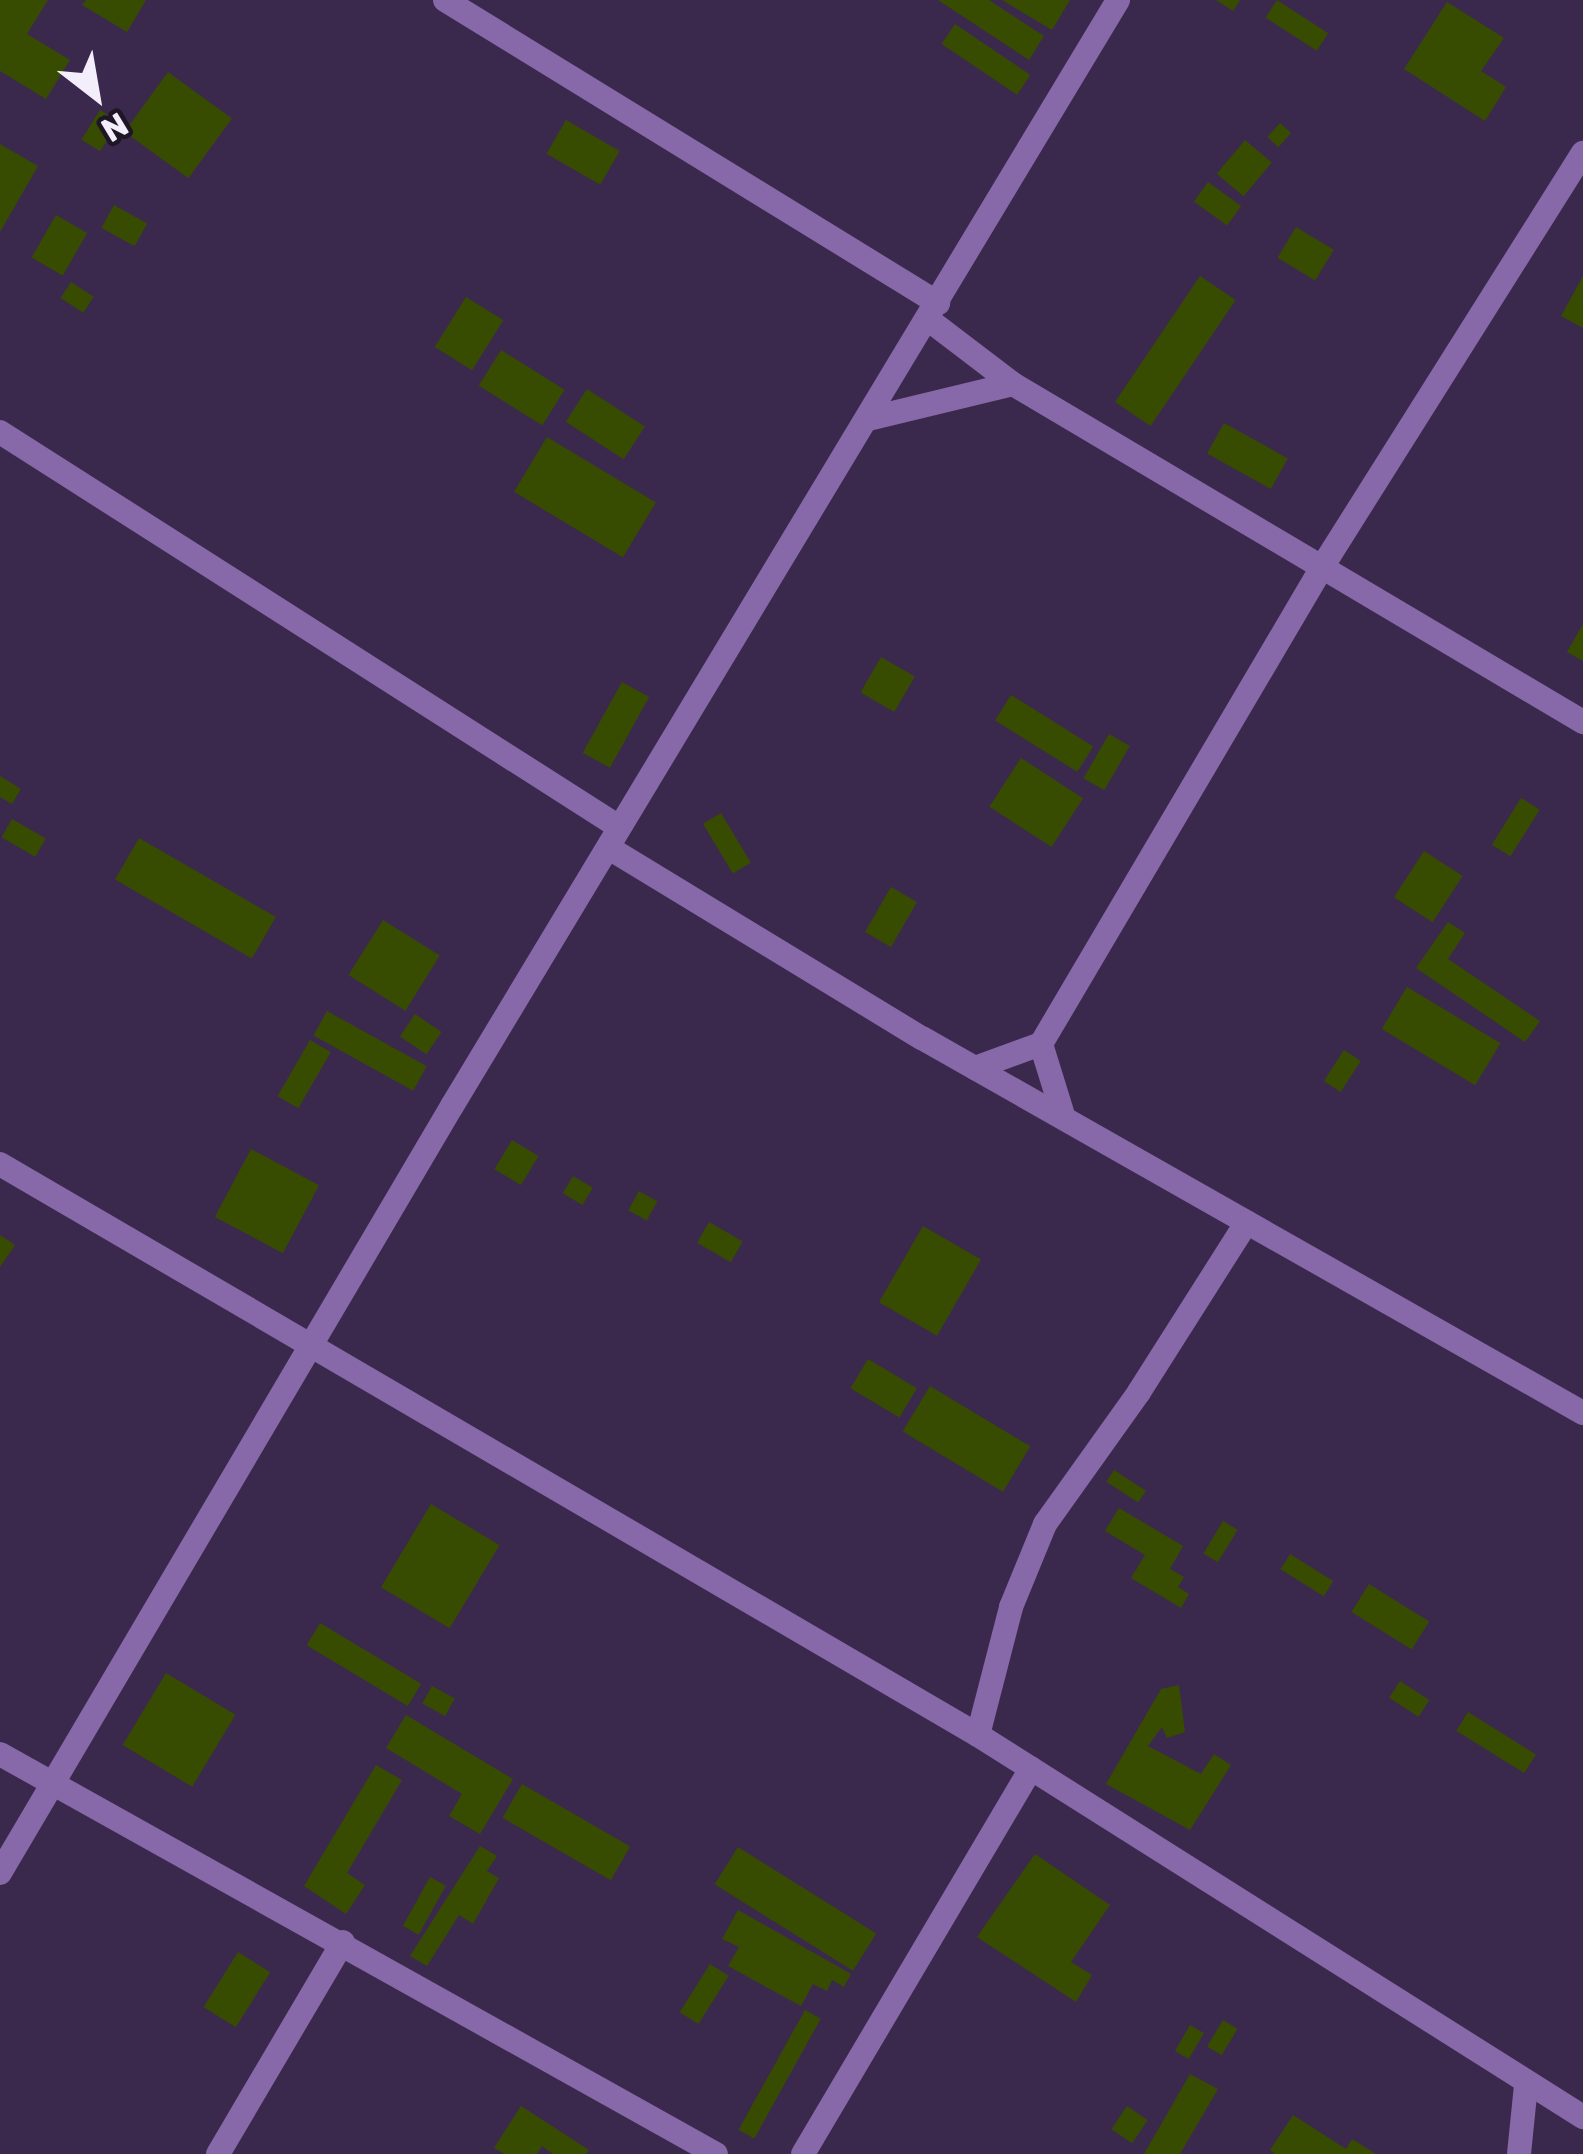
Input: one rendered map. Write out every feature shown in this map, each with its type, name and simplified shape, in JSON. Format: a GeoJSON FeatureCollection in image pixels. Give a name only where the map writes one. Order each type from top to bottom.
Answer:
{"type":"FeatureCollection","features":[{"type":"Feature","properties":{"kind":"street"},"geometry":{"type":"LineString","coordinates":[[446,0],[933,311],[1012,383],[1324,564],[1583,722]]}},
{"type":"Feature","properties":{"kind":"street"},"geometry":{"type":"LineString","coordinates":[[0,1873],[614,837],[1118,0]]}},
{"type":"Feature","properties":{"kind":"street"},"geometry":{"type":"LineString","coordinates":[[975,1068],[1042,1044],[1324,564],[1583,153]]}},
{"type":"Feature","properties":{"kind":"street"},"geometry":{"type":"LineString","coordinates":[[868,419],[1012,383]]}},
{"type":"Feature","properties":{"kind":"street"},"geometry":{"type":"LineString","coordinates":[[0,432],[614,837],[975,1068],[1062,1112],[1583,1413]]}},
{"type":"Feature","properties":{"kind":"street"},"geometry":{"type":"LineString","coordinates":[[1042,1044],[1062,1112]]}},
{"type":"Feature","properties":{"kind":"street"},"geometry":{"type":"LineString","coordinates":[[0,1164],[978,1736],[1583,2117]]}},
{"type":"Feature","properties":{"kind":"street"},"geometry":{"type":"LineString","coordinates":[[978,1736],[1010,1606],[1045,1524],[1139,1392],[1246,1222]]}},
{"type":"Feature","properties":{"kind":"street"},"geometry":{"type":"LineString","coordinates":[[0,1754],[716,2154]]}},
{"type":"Feature","properties":{"kind":"street"},"geometry":{"type":"LineString","coordinates":[[803,2154],[1031,1768]]}},
{"type":"Feature","properties":{"kind":"street"},"geometry":{"type":"LineString","coordinates":[[218,2154],[343,1942]]}},
{"type":"Feature","properties":{"kind":"street"},"geometry":{"type":"LineString","coordinates":[[1520,2154],[1526,2085]]}},
{"type":"Feature","properties":{"kind":"building"},"geometry":{"type":"Polygon","coordinates":[[[0,0],[48,0],[27,34],[70,60],[46,99],[0,71],[0,0]]]}},
{"type":"Feature","properties":{"kind":"building"},"geometry":{"type":"Polygon","coordinates":[[[86,0],[146,0],[127,32],[82,5],[86,0]]]}},
{"type":"Feature","properties":{"kind":"building"},"geometry":{"type":"Polygon","coordinates":[[[938,0],[989,0],[1044,36],[1029,60],[938,0]]]}},
{"type":"Feature","properties":{"kind":"building"},"geometry":{"type":"Polygon","coordinates":[[[1002,0],[1070,0],[1052,30],[1002,0]]]}},
{"type":"Feature","properties":{"kind":"building"},"geometry":{"type":"Polygon","coordinates":[[[1216,0],[1240,0],[1233,11],[1216,0]]]}},
{"type":"Feature","properties":{"kind":"building"},"geometry":{"type":"Polygon","coordinates":[[[1277,0],[1328,33],[1317,51],[1266,18],[1277,0]]]}},
{"type":"Feature","properties":{"kind":"building"},"geometry":{"type":"Polygon","coordinates":[[[1447,2],[1504,38],[1481,71],[1506,87],[1485,121],[1404,69],[1447,2]]]}},
{"type":"Feature","properties":{"kind":"building"},"geometry":{"type":"Polygon","coordinates":[[[955,24],[1030,75],[1017,95],[942,44],[955,24]]]}},
{"type":"Feature","properties":{"kind":"building"},"geometry":{"type":"Polygon","coordinates":[[[168,72],[232,118],[188,178],[125,132],[168,72]]]}},
{"type":"Feature","properties":{"kind":"building"},"geometry":{"type":"Polygon","coordinates":[[[100,110],[119,122],[100,151],[81,140],[100,110]]]}},
{"type":"Feature","properties":{"kind":"building"},"geometry":{"type":"Polygon","coordinates":[[[566,120],[620,151],[600,185],[546,154],[566,120]]]}},
{"type":"Feature","properties":{"kind":"building"},"geometry":{"type":"Polygon","coordinates":[[[1280,123],[1291,133],[1278,147],[1267,137],[1280,123]]]}},
{"type":"Feature","properties":{"kind":"building"},"geometry":{"type":"Polygon","coordinates":[[[1245,140],[1272,162],[1244,196],[1217,174],[1245,140]]]}},
{"type":"Feature","properties":{"kind":"building"},"geometry":{"type":"Polygon","coordinates":[[[0,144],[38,166],[0,232],[0,144]]]}},
{"type":"Feature","properties":{"kind":"building"},"geometry":{"type":"Polygon","coordinates":[[[1208,182],[1241,206],[1227,226],[1194,201],[1208,182]]]}},
{"type":"Feature","properties":{"kind":"building"},"geometry":{"type":"Polygon","coordinates":[[[114,205],[147,223],[135,246],[101,228],[114,205]]]}},
{"type":"Feature","properties":{"kind":"building"},"geometry":{"type":"Polygon","coordinates":[[[56,215],[87,233],[63,275],[32,257],[56,215]]]}},
{"type":"Feature","properties":{"kind":"building"},"geometry":{"type":"Polygon","coordinates":[[[1296,227],[1334,250],[1315,281],[1277,258],[1296,227]]]}},
{"type":"Feature","properties":{"kind":"building"},"geometry":{"type":"Polygon","coordinates":[[[1200,276],[1236,300],[1151,426],[1115,402],[1200,276]]]}},
{"type":"Feature","properties":{"kind":"building"},"geometry":{"type":"Polygon","coordinates":[[[1583,276],[1583,328],[1561,316],[1583,276]]]}},
{"type":"Feature","properties":{"kind":"building"},"geometry":{"type":"Polygon","coordinates":[[[71,282],[94,297],[83,313],[61,298],[71,282]]]}},
{"type":"Feature","properties":{"kind":"building"},"geometry":{"type":"Polygon","coordinates":[[[466,297],[503,320],[472,370],[435,347],[466,297]]]}},
{"type":"Feature","properties":{"kind":"building"},"geometry":{"type":"Polygon","coordinates":[[[501,350],[565,390],[542,425],[479,386],[501,350]]]}},
{"type":"Feature","properties":{"kind":"building"},"geometry":{"type":"Polygon","coordinates":[[[587,389],[645,427],[624,459],[566,422],[587,389]]]}},
{"type":"Feature","properties":{"kind":"building"},"geometry":{"type":"Polygon","coordinates":[[[1224,423],[1288,458],[1271,489],[1207,454],[1224,423]]]}},
{"type":"Feature","properties":{"kind":"building"},"geometry":{"type":"Polygon","coordinates":[[[547,437],[656,502],[623,557],[514,492],[547,437]]]}},
{"type":"Feature","properties":{"kind":"building"},"geometry":{"type":"Polygon","coordinates":[[[1583,624],[1583,661],[1567,652],[1583,624]]]}},
{"type":"Feature","properties":{"kind":"building"},"geometry":{"type":"Polygon","coordinates":[[[881,657],[915,676],[894,712],[860,693],[881,657]]]}},
{"type":"Feature","properties":{"kind":"building"},"geometry":{"type":"Polygon","coordinates":[[[622,682],[649,697],[610,768],[583,753],[622,682]]]}},
{"type":"Feature","properties":{"kind":"building"},"geometry":{"type":"Polygon","coordinates":[[[1011,695],[1093,746],[1077,772],[995,720],[1011,695]]]}},
{"type":"Feature","properties":{"kind":"building"},"geometry":{"type":"Polygon","coordinates":[[[1109,734],[1130,746],[1104,790],[1084,778],[1109,734]]]}},
{"type":"Feature","properties":{"kind":"building"},"geometry":{"type":"Polygon","coordinates":[[[1021,758],[1083,798],[1051,847],[989,807],[1021,758]]]}},
{"type":"Feature","properties":{"kind":"building"},"geometry":{"type":"Polygon","coordinates":[[[0,776],[21,789],[12,804],[0,797],[0,776]]]}},
{"type":"Feature","properties":{"kind":"building"},"geometry":{"type":"Polygon","coordinates":[[[1521,798],[1540,810],[1511,856],[1492,845],[1521,798]]]}},
{"type":"Feature","properties":{"kind":"building"},"geometry":{"type":"Polygon","coordinates":[[[721,813],[751,863],[733,874],[703,824],[721,813]]]}},
{"type":"Feature","properties":{"kind":"building"},"geometry":{"type":"Polygon","coordinates":[[[12,819],[46,838],[35,857],[2,837],[12,819]]]}},
{"type":"Feature","properties":{"kind":"building"},"geometry":{"type":"Polygon","coordinates":[[[139,838],[276,917],[252,959],[115,880],[139,838]]]}},
{"type":"Feature","properties":{"kind":"building"},"geometry":{"type":"Polygon","coordinates":[[[1424,851],[1463,876],[1433,922],[1394,897],[1424,851]]]}},
{"type":"Feature","properties":{"kind":"building"},"geometry":{"type":"Polygon","coordinates":[[[891,887],[917,902],[891,947],[865,932],[891,887]]]}},
{"type":"Feature","properties":{"kind":"building"},"geometry":{"type":"Polygon","coordinates":[[[383,920],[440,956],[405,1011],[349,975],[383,920]]]}},
{"type":"Feature","properties":{"kind":"building"},"geometry":{"type":"Polygon","coordinates":[[[1448,922],[1465,933],[1448,959],[1540,1021],[1525,1042],[1416,968],[1448,922]]]}},
{"type":"Feature","properties":{"kind":"building"},"geometry":{"type":"Polygon","coordinates":[[[1407,987],[1500,1043],[1475,1085],[1382,1029],[1407,987]]]}},
{"type":"Feature","properties":{"kind":"building"},"geometry":{"type":"Polygon","coordinates":[[[327,1011],[427,1066],[413,1091],[313,1035],[327,1011]]]}},
{"type":"Feature","properties":{"kind":"building"},"geometry":{"type":"Polygon","coordinates":[[[415,1014],[442,1032],[426,1054],[400,1036],[415,1014]]]}},
{"type":"Feature","properties":{"kind":"building"},"geometry":{"type":"Polygon","coordinates":[[[310,1040],[331,1052],[298,1108],[278,1096],[310,1040]]]}},
{"type":"Feature","properties":{"kind":"building"},"geometry":{"type":"Polygon","coordinates":[[[1344,1050],[1361,1061],[1341,1092],[1324,1081],[1344,1050]]]}},
{"type":"Feature","properties":{"kind":"building"},"geometry":{"type":"Polygon","coordinates":[[[512,1140],[539,1156],[521,1185],[494,1169],[512,1140]]]}},
{"type":"Feature","properties":{"kind":"building"},"geometry":{"type":"Polygon","coordinates":[[[251,1149],[319,1185],[283,1253],[215,1217],[251,1149]]]}},
{"type":"Feature","properties":{"kind":"building"},"geometry":{"type":"Polygon","coordinates":[[[573,1176],[593,1188],[582,1205],[563,1193],[573,1176]]]}},
{"type":"Feature","properties":{"kind":"building"},"geometry":{"type":"Polygon","coordinates":[[[639,1191],[657,1201],[647,1220],[628,1210],[639,1191]]]}},
{"type":"Feature","properties":{"kind":"building"},"geometry":{"type":"Polygon","coordinates":[[[709,1222],[743,1242],[731,1262],[697,1243],[709,1222]]]}},
{"type":"Feature","properties":{"kind":"building"},"geometry":{"type":"Polygon","coordinates":[[[923,1226],[981,1260],[937,1336],[879,1302],[923,1226]]]}},
{"type":"Feature","properties":{"kind":"building"},"geometry":{"type":"Polygon","coordinates":[[[0,1235],[15,1245],[0,1267],[0,1235]]]}},
{"type":"Feature","properties":{"kind":"building"},"geometry":{"type":"Polygon","coordinates":[[[868,1359],[917,1388],[899,1418],[850,1388],[868,1359]]]}},
{"type":"Feature","properties":{"kind":"building"},"geometry":{"type":"Polygon","coordinates":[[[930,1386],[1030,1446],[1003,1492],[903,1431],[930,1386]]]}},
{"type":"Feature","properties":{"kind":"building"},"geometry":{"type":"Polygon","coordinates":[[[1114,1470],[1146,1491],[1138,1502],[1106,1482],[1114,1470]]]}},
{"type":"Feature","properties":{"kind":"building"},"geometry":{"type":"Polygon","coordinates":[[[431,1504],[500,1545],[450,1628],[381,1587],[431,1504]]]}},
{"type":"Feature","properties":{"kind":"building"},"geometry":{"type":"Polygon","coordinates":[[[1119,1508],[1183,1546],[1170,1569],[1184,1577],[1178,1587],[1189,1594],[1181,1608],[1131,1578],[1145,1555],[1105,1531],[1119,1508]]]}},
{"type":"Feature","properties":{"kind":"building"},"geometry":{"type":"Polygon","coordinates":[[[1223,1521],[1238,1530],[1218,1562],[1203,1554],[1223,1521]]]}},
{"type":"Feature","properties":{"kind":"building"},"geometry":{"type":"Polygon","coordinates":[[[1290,1554],[1333,1581],[1324,1596],[1280,1569],[1290,1554]]]}},
{"type":"Feature","properties":{"kind":"building"},"geometry":{"type":"Polygon","coordinates":[[[1369,1584],[1429,1622],[1412,1650],[1352,1612],[1369,1584]]]}},
{"type":"Feature","properties":{"kind":"building"},"geometry":{"type":"Polygon","coordinates":[[[320,1623],[421,1684],[408,1706],[307,1645],[320,1623]]]}},
{"type":"Feature","properties":{"kind":"building"},"geometry":{"type":"Polygon","coordinates":[[[166,1673],[235,1715],[192,1787],[123,1745],[166,1673]]]}},
{"type":"Feature","properties":{"kind":"building"},"geometry":{"type":"Polygon","coordinates":[[[1400,1681],[1429,1700],[1418,1717],[1389,1698],[1400,1681]]]}},
{"type":"Feature","properties":{"kind":"building"},"geometry":{"type":"Polygon","coordinates":[[[1179,1685],[1185,1732],[1167,1738],[1162,1727],[1148,1746],[1201,1774],[1214,1754],[1231,1765],[1190,1830],[1106,1784],[1161,1689],[1179,1685]]]}},
{"type":"Feature","properties":{"kind":"building"},"geometry":{"type":"Polygon","coordinates":[[[432,1686],[455,1699],[445,1716],[422,1703],[432,1686]]]}},
{"type":"Feature","properties":{"kind":"building"},"geometry":{"type":"Polygon","coordinates":[[[1468,1712],[1536,1754],[1524,1773],[1456,1731],[1468,1712]]]}},
{"type":"Feature","properties":{"kind":"building"},"geometry":{"type":"Polygon","coordinates":[[[406,1715],[513,1779],[480,1834],[449,1816],[462,1794],[386,1748],[406,1715]]]}},
{"type":"Feature","properties":{"kind":"building"},"geometry":{"type":"Polygon","coordinates":[[[376,1765],[402,1780],[347,1873],[365,1885],[346,1914],[304,1886],[376,1765]]]}},
{"type":"Feature","properties":{"kind":"building"},"geometry":{"type":"Polygon","coordinates":[[[522,1784],[630,1846],[611,1880],[502,1818],[522,1784]]]}},
{"type":"Feature","properties":{"kind":"building"},"geometry":{"type":"Polygon","coordinates":[[[480,1846],[497,1856],[487,1871],[499,1878],[473,1924],[459,1915],[427,1966],[410,1956],[480,1846]]]}},
{"type":"Feature","properties":{"kind":"building"},"geometry":{"type":"Polygon","coordinates":[[[738,1847],[876,1933],[853,1971],[715,1884],[738,1847]]]}},
{"type":"Feature","properties":{"kind":"building"},"geometry":{"type":"Polygon","coordinates":[[[1035,1854],[1110,1905],[1071,1962],[1092,1975],[1076,2002],[977,1937],[1035,1854]]]}},
{"type":"Feature","properties":{"kind":"building"},"geometry":{"type":"Polygon","coordinates":[[[430,1877],[446,1886],[419,1935],[403,1926],[430,1877]]]}},
{"type":"Feature","properties":{"kind":"building"},"geometry":{"type":"Polygon","coordinates":[[[738,1910],[851,1974],[844,1987],[832,1980],[827,1991],[813,1984],[801,2006],[728,1966],[739,1947],[722,1939],[738,1910]]]}},
{"type":"Feature","properties":{"kind":"building"},"geometry":{"type":"Polygon","coordinates":[[[238,1952],[270,1972],[236,2027],[204,2007],[238,1952]]]}},
{"type":"Feature","properties":{"kind":"building"},"geometry":{"type":"Polygon","coordinates":[[[710,1964],[729,1976],[698,2024],[680,2012],[710,1964]]]}},
{"type":"Feature","properties":{"kind":"building"},"geometry":{"type":"Polygon","coordinates":[[[805,2010],[821,2019],[754,2139],[739,2130],[805,2010]]]}},
{"type":"Feature","properties":{"kind":"building"},"geometry":{"type":"Polygon","coordinates":[[[1223,2020],[1238,2029],[1222,2055],[1207,2047],[1223,2020]]]}},
{"type":"Feature","properties":{"kind":"building"},"geometry":{"type":"Polygon","coordinates":[[[1190,2025],[1204,2033],[1189,2059],[1175,2051],[1190,2025]]]}},
{"type":"Feature","properties":{"kind":"building"},"geometry":{"type":"Polygon","coordinates":[[[1190,2074],[1218,2089],[1180,2154],[1144,2154],[1190,2074]]]}},
{"type":"Feature","properties":{"kind":"building"},"geometry":{"type":"Polygon","coordinates":[[[521,2106],[589,2150],[586,2154],[553,2154],[542,2146],[537,2154],[505,2154],[494,2148],[521,2106]]]}},
{"type":"Feature","properties":{"kind":"building"},"geometry":{"type":"Polygon","coordinates":[[[1127,2106],[1148,2120],[1132,2143],[1111,2129],[1127,2106]]]}},
{"type":"Feature","properties":{"kind":"building"},"geometry":{"type":"Polygon","coordinates":[[[1293,2115],[1346,2149],[1352,2139],[1376,2154],[1275,2154],[1270,2150],[1293,2115]]]}}]}
